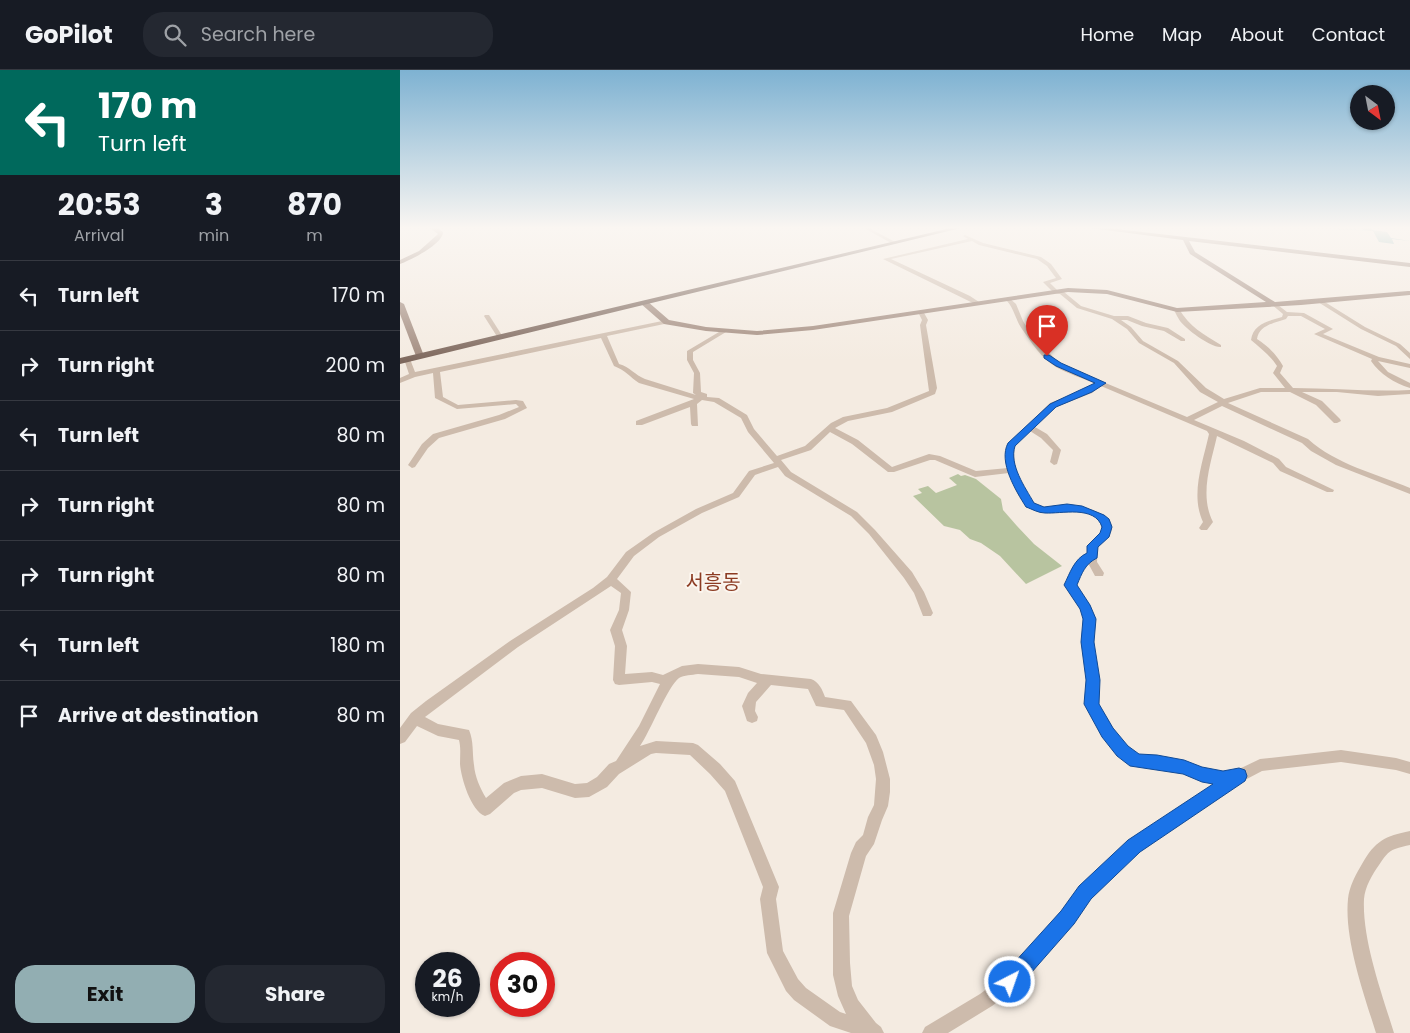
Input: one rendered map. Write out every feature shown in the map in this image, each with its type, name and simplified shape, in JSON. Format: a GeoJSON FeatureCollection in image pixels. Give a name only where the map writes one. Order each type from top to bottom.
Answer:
{"type":"FeatureCollection","features":[{"type":"Feature","properties":{"kind":"main road"},"geometry":{"type":"LineString","coordinates":[[403,360],[774,272]]}},
{"type":"Feature","properties":{"kind":"street"},"geometry":{"type":"LineString","coordinates":[[914,272],[977,303]]}},
{"type":"Feature","properties":{"kind":"street"},"geometry":{"type":"LineString","coordinates":[[1054,272],[1059,279],[1046,282],[1056,292],[1062,293],[1079,307],[1114,318],[1129,328],[1141,342],[1176,362],[1203,390],[1222,402],[1305,441],[1312,449],[1357,470],[1390,481],[1410,491]]}},
{"type":"Feature","properties":{"kind":"street"},"geometry":{"type":"LineString","coordinates":[[1222,272],[1274,304],[1286,314],[1302,314],[1330,329],[1317,334],[1377,358],[1410,366]]}},
{"type":"Feature","properties":{"kind":"street"},"geometry":{"type":"LineString","coordinates":[[400,380],[413,375],[666,322],[724,331],[757,333],[784,331],[1008,298],[1077,290],[1102,291],[1177,310],[1200,310],[1408,293]]}},
{"type":"Feature","properties":{"kind":"street"},"geometry":{"type":"LineString","coordinates":[[1008,298],[1016,306],[1017,316],[1047,356],[1058,365],[1210,429],[1276,461],[1282,469],[1330,490]]}},
{"type":"Feature","properties":{"kind":"street"},"geometry":{"type":"LineString","coordinates":[[1320,301],[1362,328],[1398,345],[1410,357]]}},
{"type":"Feature","properties":{"kind":"street"},"geometry":{"type":"LineString","coordinates":[[644,303],[666,322]]}},
{"type":"Feature","properties":{"kind":"street"},"geometry":{"type":"LineString","coordinates":[[400,304],[420,356]]}},
{"type":"Feature","properties":{"kind":"street"},"geometry":{"type":"LineString","coordinates":[[1177,310],[1183,321],[1200,335],[1219,346]]}},
{"type":"Feature","properties":{"kind":"street"},"geometry":{"type":"LineString","coordinates":[[400,738],[416,717],[507,649],[565,613],[611,580],[630,554],[656,535],[699,511],[736,495],[741,491],[748,476],[752,473],[808,448],[846,418],[889,410],[932,392],[933,388],[923,325],[925,320],[921,312]]}},
{"type":"Feature","properties":{"kind":"street"},"geometry":{"type":"LineString","coordinates":[[1286,314],[1284,318],[1260,327],[1254,336],[1254,340],[1267,350],[1278,363],[1280,366],[1276,373],[1291,390],[1319,403],[1337,421]]}},
{"type":"Feature","properties":{"kind":"street"},"geometry":{"type":"LineString","coordinates":[[487,316],[500,337]]}},
{"type":"Feature","properties":{"kind":"street"},"geometry":{"type":"LineString","coordinates":[[1114,318],[1128,318],[1144,325],[1166,329],[1183,340]]}},
{"type":"Feature","properties":{"kind":"street"},"geometry":{"type":"LineString","coordinates":[[703,398],[704,396],[697,393],[697,373],[690,360],[690,352],[724,331]]}},
{"type":"Feature","properties":{"kind":"street"},"geometry":{"type":"LineString","coordinates":[[603,335],[616,365],[626,368],[636,378],[693,397],[716,400],[744,417],[751,430],[793,479],[854,514],[872,532],[908,575],[919,592],[927,613]]}},
{"type":"Feature","properties":{"kind":"street"},"geometry":{"type":"LineString","coordinates":[[1377,358],[1374,361],[1385,372],[1410,386]]}},
{"type":"Feature","properties":{"kind":"street"},"geometry":{"type":"LineString","coordinates":[[403,360],[413,375]]}},
{"type":"Feature","properties":{"kind":"street"},"geometry":{"type":"LineString","coordinates":[[412,465],[425,446],[436,436],[523,408],[520,403],[516,402],[467,407],[451,404],[439,398],[436,370]]}},
{"type":"Feature","properties":{"kind":"street"},"geometry":{"type":"LineString","coordinates":[[1099,573],[1092,562],[1093,546],[1105,534],[1107,527],[1105,521],[1082,509],[1067,507],[1044,510],[1030,505],[1012,470],[1009,452],[1011,445],[1053,405],[1089,391],[1102,383]]}},
{"type":"Feature","properties":{"kind":"street"},"geometry":{"type":"LineString","coordinates":[[1188,420],[1222,402],[1260,390],[1337,390],[1378,394],[1410,392]]}},
{"type":"Feature","properties":{"kind":"street"},"geometry":{"type":"LineString","coordinates":[[639,423],[703,398]]}},
{"type":"Feature","properties":{"kind":"street"},"geometry":{"type":"LineString","coordinates":[[693,403],[695,424]]}},
{"type":"Feature","properties":{"kind":"street"},"geometry":{"type":"LineString","coordinates":[[1030,427],[1054,445],[1057,450],[1054,462]]}},
{"type":"Feature","properties":{"kind":"street"},"geometry":{"type":"LineString","coordinates":[[830,429],[855,442],[891,470],[929,457],[937,458],[975,474],[996,474],[1012,470]]}},
{"type":"Feature","properties":{"kind":"street"},"geometry":{"type":"LineString","coordinates":[[1204,528],[1208,522],[1204,516],[1201,503],[1213,434],[1210,429]]}},
{"type":"Feature","properties":{"kind":"street"},"geometry":{"type":"LineString","coordinates":[[1092,555],[1084,559],[1070,585],[1086,608],[1090,619],[1088,642],[1093,680],[1092,704],[1108,733],[1122,751],[1136,761],[1175,765],[1202,774],[1223,778],[1239,776]]}},
{"type":"Feature","properties":{"kind":"street"},"geometry":{"type":"LineString","coordinates":[[611,580],[626,592],[624,610],[616,630],[621,646],[620,680],[652,677],[664,680],[682,671],[698,669],[739,672],[750,674],[760,679],[811,684],[816,690],[820,702],[848,705],[863,723],[884,770],[880,807],[875,816],[869,839],[864,842],[855,866],[849,892],[842,907],[840,922],[842,934],[840,970],[843,986],[856,1013],[872,1031]]}},
{"type":"Feature","properties":{"kind":"street"},"geometry":{"type":"LineString","coordinates":[[620,766],[644,730],[666,685],[672,677]]}},
{"type":"Feature","properties":{"kind":"street"},"geometry":{"type":"LineString","coordinates":[[752,718],[747,708],[748,702],[769,679]]}},
{"type":"Feature","properties":{"kind":"street"},"geometry":{"type":"LineString","coordinates":[[416,717],[422,723],[432,728],[449,733],[464,734],[467,738],[467,766],[471,782],[476,796],[485,809],[509,788],[521,783],[542,782],[575,791],[590,790],[602,782],[614,769],[648,749],[656,747],[693,749],[730,786],[772,887],[768,899],[774,953],[792,985],[800,994],[836,1020],[872,1031]]}},
{"type":"Feature","properties":{"kind":"street"},"geometry":{"type":"LineString","coordinates":[[931,1033],[986,1000],[1010,982],[1067,917],[1085,893],[1134,846],[1239,776],[1260,765],[1341,756],[1396,764],[1410,768]]}},
{"type":"Feature","properties":{"kind":"street"},"geometry":{"type":"LineString","coordinates":[[1385,1033],[1363,954],[1356,897],[1369,867],[1385,846],[1394,841],[1410,838]]}},
{"type":"Feature","properties":{"kind":"green space"},"geometry":{"type":"Polygon","coordinates":[[[958,474],[976,479],[1001,499],[1003,510],[1017,526],[1034,544],[1062,566],[1026,584],[1000,556],[981,543],[970,539],[960,530],[944,526],[913,496],[922,493],[918,489],[928,486],[936,493],[957,485],[949,478],[958,474]]]}},
{"type":"Feature","properties":{"kind":"district","name":"서흥동"},"geometry":{"type":"Point","coordinates":[713,582]}},
{"type":"Feature","properties":{"kind":"route"},"geometry":{"type":"LineString","coordinates":[[1010,982],[1067,917],[1085,893],[1134,846],[1239,776],[1223,778],[1202,774],[1184,767],[1157,762],[1136,761],[1126,755],[1108,733],[1092,704],[1093,680],[1088,653],[1090,619],[1086,608],[1070,585],[1079,566],[1084,559],[1092,555],[1093,546],[1105,534],[1107,527],[1105,521],[1100,517],[1082,509],[1067,507],[1044,510],[1030,505],[1026,501],[1012,470],[1009,452],[1011,445],[1053,405],[1089,391],[1102,383],[1058,365],[1047,356]]}}]}
